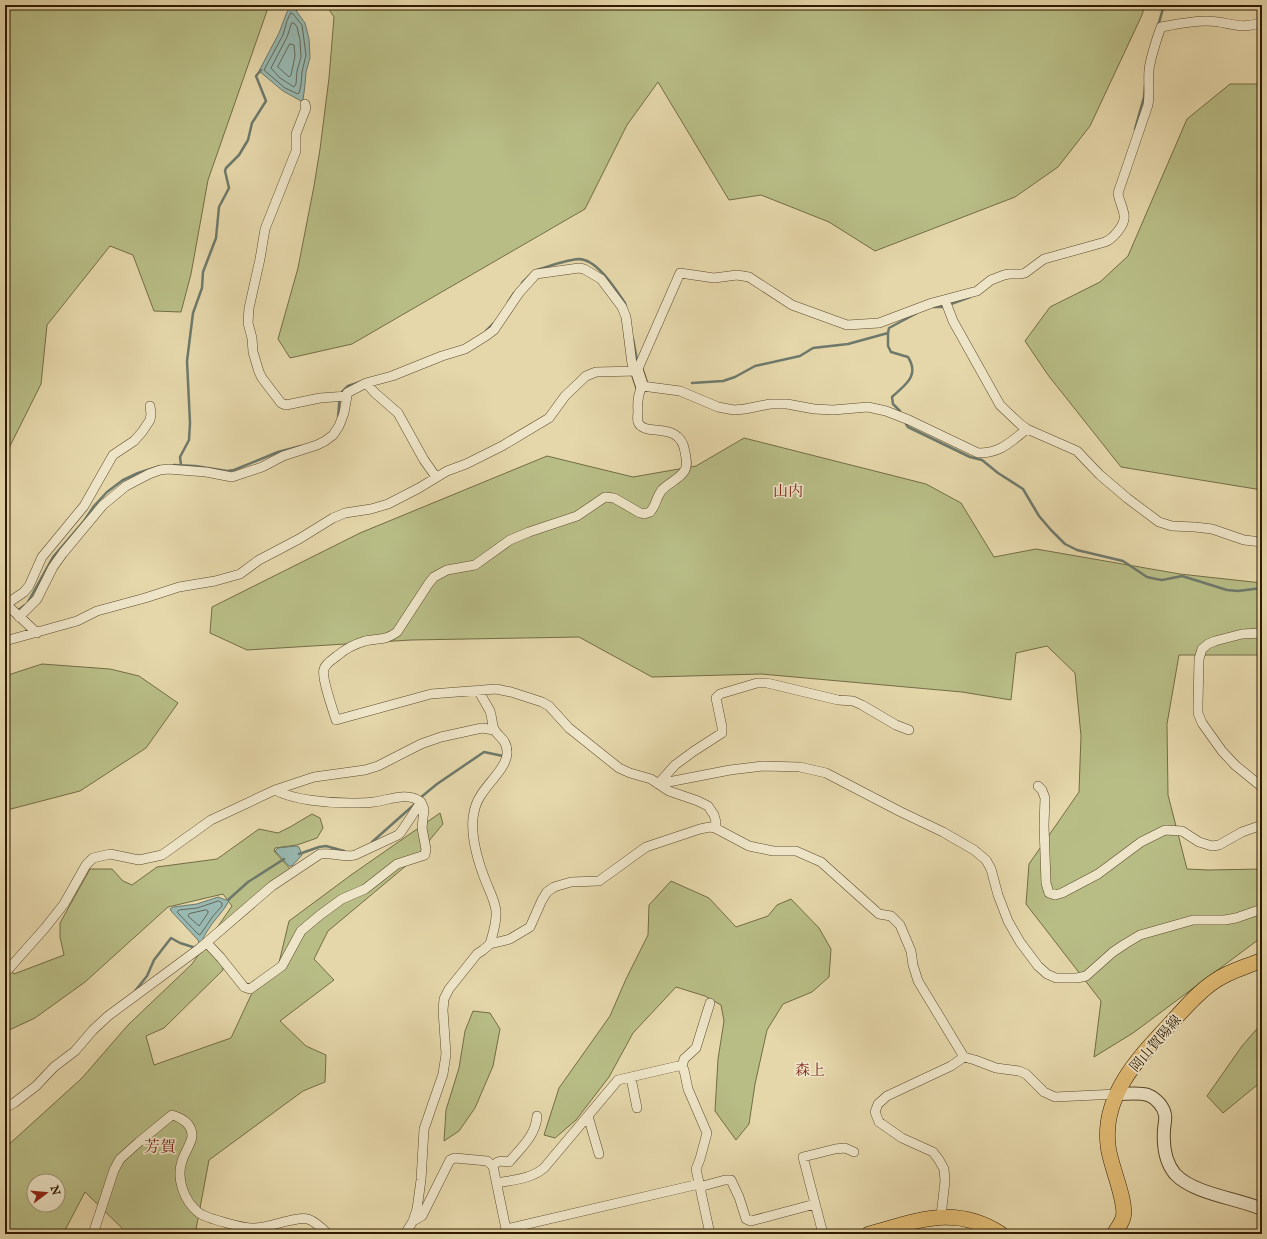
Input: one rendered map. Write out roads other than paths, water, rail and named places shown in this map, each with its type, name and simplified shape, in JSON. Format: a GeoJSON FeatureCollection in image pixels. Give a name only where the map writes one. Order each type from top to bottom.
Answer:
{"type":"FeatureCollection","features":[{"type":"Feature","properties":{"kind":"main road","name":"岡山賀陽線"},"geometry":{"type":"LineString","coordinates":[[1114,1234],[1123,1217],[1123,1205],[1112,1167],[1108,1145],[1107,1126],[1111,1109],[1125,1077],[1138,1059],[1197,995],[1215,980],[1262,960]]}},
{"type":"Feature","properties":{"kind":"main road"},"geometry":{"type":"LineString","coordinates":[[869,1234],[941,1216],[974,1221],[990,1227],[1001,1234]]}},
{"type":"Feature","properties":{"kind":"street"},"geometry":{"type":"LineString","coordinates":[[637,371],[680,273],[714,278],[742,275],[749,276],[792,305],[840,324],[879,323],[932,303],[946,304],[977,290],[991,280],[1004,275],[1025,273],[1044,260],[1111,240],[1120,229],[1125,218],[1118,197],[1148,105],[1150,93],[1149,71],[1151,56],[1161,27],[1209,20],[1242,26],[1262,22]]}},
{"type":"Feature","properties":{"kind":"street"},"geometry":{"type":"LineString","coordinates":[[305,104],[306,108],[296,134],[296,151],[265,229],[260,259],[250,297],[248,323],[252,338],[253,352],[262,378],[281,403],[286,405],[342,396],[350,390],[366,383],[392,376],[442,356],[465,349],[494,330],[519,293],[536,274],[578,268],[589,271],[601,279],[622,307],[626,318],[632,364],[637,371],[642,386],[637,396],[638,422],[646,429],[676,434],[682,442],[685,450],[687,465],[682,474],[662,490],[650,512],[644,514],[640,513],[614,498],[605,497],[578,516],[529,532],[510,540],[475,565],[447,570],[434,577],[397,632],[390,638],[365,641],[342,651],[328,663],[324,669],[323,677],[336,720],[431,694],[478,690],[503,690],[542,702],[549,706],[569,728],[619,768],[651,779],[668,791],[708,806],[714,814],[716,822],[715,828]]}},
{"type":"Feature","properties":{"kind":"street"},"geometry":{"type":"LineString","coordinates":[[946,304],[953,321],[1000,405],[1020,424],[1027,429],[1077,451],[1100,476],[1160,522],[1172,526],[1212,529],[1244,540],[1262,542]]}},
{"type":"Feature","properties":{"kind":"street"},"geometry":{"type":"LineString","coordinates":[[5,641],[77,621],[98,611],[145,598],[179,586],[215,581],[240,574],[259,560],[299,539],[334,518],[388,504],[420,488],[447,471],[466,464],[502,446],[549,418],[566,396],[586,376],[596,372],[637,371]]}},
{"type":"Feature","properties":{"kind":"street"},"geometry":{"type":"LineString","coordinates":[[366,383],[375,394],[398,413],[424,460],[436,477]]}},
{"type":"Feature","properties":{"kind":"street"},"geometry":{"type":"LineString","coordinates":[[642,386],[680,391],[718,407],[734,410],[770,404],[787,404],[814,409],[833,410],[868,407],[886,411],[909,420],[978,453],[990,453],[1001,449],[1027,429]]}},
{"type":"Feature","properties":{"kind":"street"},"geometry":{"type":"LineString","coordinates":[[11,610],[29,586],[42,557],[59,537],[93,507],[126,486],[160,470],[168,469],[206,472],[232,477],[262,467],[283,456],[317,445],[333,435],[339,426],[344,413],[342,396]]}},
{"type":"Feature","properties":{"kind":"street"},"geometry":{"type":"LineString","coordinates":[[11,610],[37,599],[53,567],[93,507],[114,455],[134,441],[150,420],[150,406]]}},
{"type":"Feature","properties":{"kind":"street"},"geometry":{"type":"LineString","coordinates":[[11,610],[37,633]]}},
{"type":"Feature","properties":{"kind":"street"},"geometry":{"type":"LineString","coordinates":[[1262,633],[1242,634],[1215,641],[1202,649],[1199,659],[1198,713],[1202,722],[1222,751],[1235,765],[1262,787]]}},
{"type":"Feature","properties":{"kind":"street"},"geometry":{"type":"LineString","coordinates":[[658,784],[676,765],[694,751],[722,733],[716,698],[720,694],[757,683],[767,683],[838,700],[853,702],[862,705],[896,725],[909,730]]}},
{"type":"Feature","properties":{"kind":"street"},"geometry":{"type":"LineString","coordinates":[[478,690],[490,712],[494,730]]}},
{"type":"Feature","properties":{"kind":"street"},"geometry":{"type":"LineString","coordinates":[[5,973],[64,904],[86,864],[93,858],[110,854],[139,860],[162,854],[211,820],[275,790],[314,777],[365,770],[378,766],[421,744],[441,737],[482,728],[494,730],[501,736],[506,744],[508,752],[506,760],[480,796],[474,808],[473,820],[478,860],[495,904],[496,922],[490,944]]}},
{"type":"Feature","properties":{"kind":"street"},"geometry":{"type":"LineString","coordinates":[[658,784],[730,770],[763,766],[800,767],[826,773],[943,832],[974,850],[986,860],[1000,902],[1008,921],[1020,942],[1038,966],[1047,974],[1056,978],[1077,978],[1086,976],[1113,952],[1140,935],[1193,920],[1225,920],[1236,918],[1262,909]]}},
{"type":"Feature","properties":{"kind":"street"},"geometry":{"type":"LineString","coordinates":[[1038,786],[1042,790],[1045,798],[1044,825],[1046,883],[1049,893],[1055,895],[1062,893],[1098,874],[1141,842],[1165,830],[1182,831],[1199,842],[1212,846],[1218,845],[1242,832],[1262,825]]}},
{"type":"Feature","properties":{"kind":"street"},"geometry":{"type":"LineString","coordinates":[[207,943],[244,987],[250,989],[282,966],[301,931],[320,915],[342,899],[365,889],[397,864],[424,855],[426,849],[422,828],[424,809],[421,802],[412,797],[400,796],[374,802],[332,803],[281,794],[275,790]]}},
{"type":"Feature","properties":{"kind":"street"},"geometry":{"type":"LineString","coordinates":[[5,1108],[36,1086],[54,1067],[75,1051],[93,1030],[108,1016],[207,943],[272,886],[320,854],[355,855],[398,835],[402,832],[421,802]]}},
{"type":"Feature","properties":{"kind":"street"},"geometry":{"type":"LineString","coordinates":[[405,1234],[413,1221],[420,1195],[424,1152],[424,1129],[443,1074],[446,1054],[443,1010],[444,999],[449,989],[477,954],[490,944],[510,939],[530,927],[542,900],[547,892],[554,887],[571,882],[599,881],[646,847],[700,829],[715,828],[749,846],[773,851],[796,851],[821,862],[879,914],[891,916],[900,925],[903,931],[911,951],[913,966],[918,981],[964,1057],[996,1068],[1019,1071],[1026,1074],[1044,1092],[1055,1097],[1140,1093],[1149,1095],[1157,1101],[1165,1115],[1164,1149],[1167,1160],[1174,1173],[1186,1183],[1198,1189],[1262,1209]]}},
{"type":"Feature","properties":{"kind":"street"},"geometry":{"type":"LineString","coordinates":[[710,1003],[696,1048],[684,1059],[682,1067],[688,1089],[707,1133],[696,1169],[710,1234]]}},
{"type":"Feature","properties":{"kind":"street"},"geometry":{"type":"LineString","coordinates":[[941,1216],[945,1181],[944,1169],[939,1160],[933,1152],[902,1138],[879,1122],[875,1112],[878,1104],[887,1096],[951,1066],[964,1057]]}},
{"type":"Feature","properties":{"kind":"street"},"geometry":{"type":"LineString","coordinates":[[497,1183],[532,1176],[544,1168],[618,1080],[678,1066],[682,1067]]}},
{"type":"Feature","properties":{"kind":"street"},"geometry":{"type":"LineString","coordinates":[[630,1078],[637,1108]]}},
{"type":"Feature","properties":{"kind":"street"},"geometry":{"type":"LineString","coordinates":[[92,1234],[114,1170],[120,1158],[172,1115],[181,1118],[189,1125],[192,1136],[179,1172],[185,1196],[192,1208],[210,1219],[254,1228],[308,1219],[318,1224],[328,1234]]}},
{"type":"Feature","properties":{"kind":"street"},"geometry":{"type":"LineString","coordinates":[[493,1166],[500,1160],[509,1162],[522,1148],[528,1140],[537,1116]]}},
{"type":"Feature","properties":{"kind":"street"},"geometry":{"type":"LineString","coordinates":[[588,1116],[599,1154]]}},
{"type":"Feature","properties":{"kind":"street"},"geometry":{"type":"LineString","coordinates":[[823,1234],[803,1157],[845,1148],[854,1152]]}},
{"type":"Feature","properties":{"kind":"street"},"geometry":{"type":"LineString","coordinates":[[413,1221],[422,1216],[450,1160],[455,1158],[487,1161],[493,1166],[506,1231],[726,1180],[731,1180],[739,1197],[746,1219],[751,1221],[815,1204]]}},
{"type":"Feature","properties":{"kind":"water"},"geometry":{"type":"Polygon","coordinates":[[[292,5],[295,6],[297,12],[305,23],[309,39],[310,58],[306,72],[303,100],[301,101],[283,91],[259,71],[279,33],[287,12],[292,5]]]}},
{"type":"Feature","properties":{"kind":"water"},"geometry":{"type":"Polygon","coordinates":[[[299,847],[302,855],[292,866],[289,866],[275,851],[278,848],[299,847]]]}},
{"type":"Feature","properties":{"kind":"water"},"geometry":{"type":"Polygon","coordinates":[[[218,897],[226,900],[230,899],[197,946],[199,942],[198,940],[170,909],[173,907],[197,904],[218,897]]]}},
{"type":"Feature","properties":{"kind":"waterway"},"geometry":{"type":"LineString","coordinates":[[1158,26],[1164,5]]}},
{"type":"Feature","properties":{"kind":"waterway"},"geometry":{"type":"LineString","coordinates":[[181,465],[180,457],[189,440],[190,423],[187,361],[193,313],[202,288],[203,272],[216,238],[219,207],[229,188],[225,171],[226,168],[239,155],[248,140],[252,123],[266,101],[256,76],[261,70]]}},
{"type":"Feature","properties":{"kind":"waterway"},"geometry":{"type":"LineString","coordinates":[[1135,129],[1144,97],[1145,85]]}},
{"type":"Feature","properties":{"kind":"waterway"},"geometry":{"type":"LineString","coordinates":[[537,270],[558,263],[579,259],[586,260],[599,269],[611,283],[625,303],[626,307]]}},
{"type":"Feature","properties":{"kind":"waterway"},"geometry":{"type":"LineString","coordinates":[[522,283],[533,272]]}},
{"type":"Feature","properties":{"kind":"waterway"},"geometry":{"type":"LineString","coordinates":[[508,302],[514,293]]}},
{"type":"Feature","properties":{"kind":"waterway"},"geometry":{"type":"LineString","coordinates":[[933,307],[943,307],[970,297]]}},
{"type":"Feature","properties":{"kind":"waterway"},"geometry":{"type":"LineString","coordinates":[[692,383],[723,381],[735,377],[755,366],[800,356],[813,348],[848,344],[888,333],[889,328],[917,313]]}},
{"type":"Feature","properties":{"kind":"waterway"},"geometry":{"type":"LineString","coordinates":[[486,331],[494,323]]}},
{"type":"Feature","properties":{"kind":"waterway"},"geometry":{"type":"LineString","coordinates":[[888,333],[888,346],[891,352],[908,357],[912,370],[912,375],[909,380],[892,397],[893,404],[900,411]]}},
{"type":"Feature","properties":{"kind":"waterway"},"geometry":{"type":"LineString","coordinates":[[633,339],[637,360]]}},
{"type":"Feature","properties":{"kind":"waterway"},"geometry":{"type":"LineString","coordinates":[[338,417],[340,394],[348,386],[360,382]]}},
{"type":"Feature","properties":{"kind":"waterway"},"geometry":{"type":"LineString","coordinates":[[906,424],[908,427],[970,457],[982,460],[998,473],[1023,489],[1039,516],[1051,530],[1065,544],[1077,550],[1123,561],[1147,577],[1156,579],[1162,580],[1182,576],[1227,590],[1238,591],[1262,588]]}},
{"type":"Feature","properties":{"kind":"waterway"},"geometry":{"type":"LineString","coordinates":[[174,465],[195,466],[227,471],[234,470],[278,452],[301,446]]}},
{"type":"Feature","properties":{"kind":"waterway"},"geometry":{"type":"LineString","coordinates":[[28,602],[53,557],[107,492],[123,480],[138,473],[160,466]]}},
{"type":"Feature","properties":{"kind":"waterway"},"geometry":{"type":"LineString","coordinates":[[5,616],[17,611],[25,605]]}},
{"type":"Feature","properties":{"kind":"waterway"},"geometry":{"type":"LineString","coordinates":[[420,798],[437,784],[484,752],[503,756]]}},
{"type":"Feature","properties":{"kind":"waterway"},"geometry":{"type":"LineString","coordinates":[[372,842],[416,803]]}},
{"type":"Feature","properties":{"kind":"waterway"},"geometry":{"type":"LineString","coordinates":[[299,854],[326,846],[344,851]]}},
{"type":"Feature","properties":{"kind":"waterway"},"geometry":{"type":"LineString","coordinates":[[228,900],[248,882],[284,859]]}},
{"type":"Feature","properties":{"kind":"waterway"},"geometry":{"type":"LineString","coordinates":[[135,991],[147,976],[154,960],[171,938],[180,943],[196,948]]}},
{"type":"Feature","properties":{"kind":"district","name":"山内"},"geometry":{"type":"Point","coordinates":[788,491]}},
{"type":"Feature","properties":{"kind":"district","name":"森上"},"geometry":{"type":"Point","coordinates":[810,1070]}},
{"type":"Feature","properties":{"kind":"district","name":"芳賀"},"geometry":{"type":"Point","coordinates":[160,1146]}}]}
